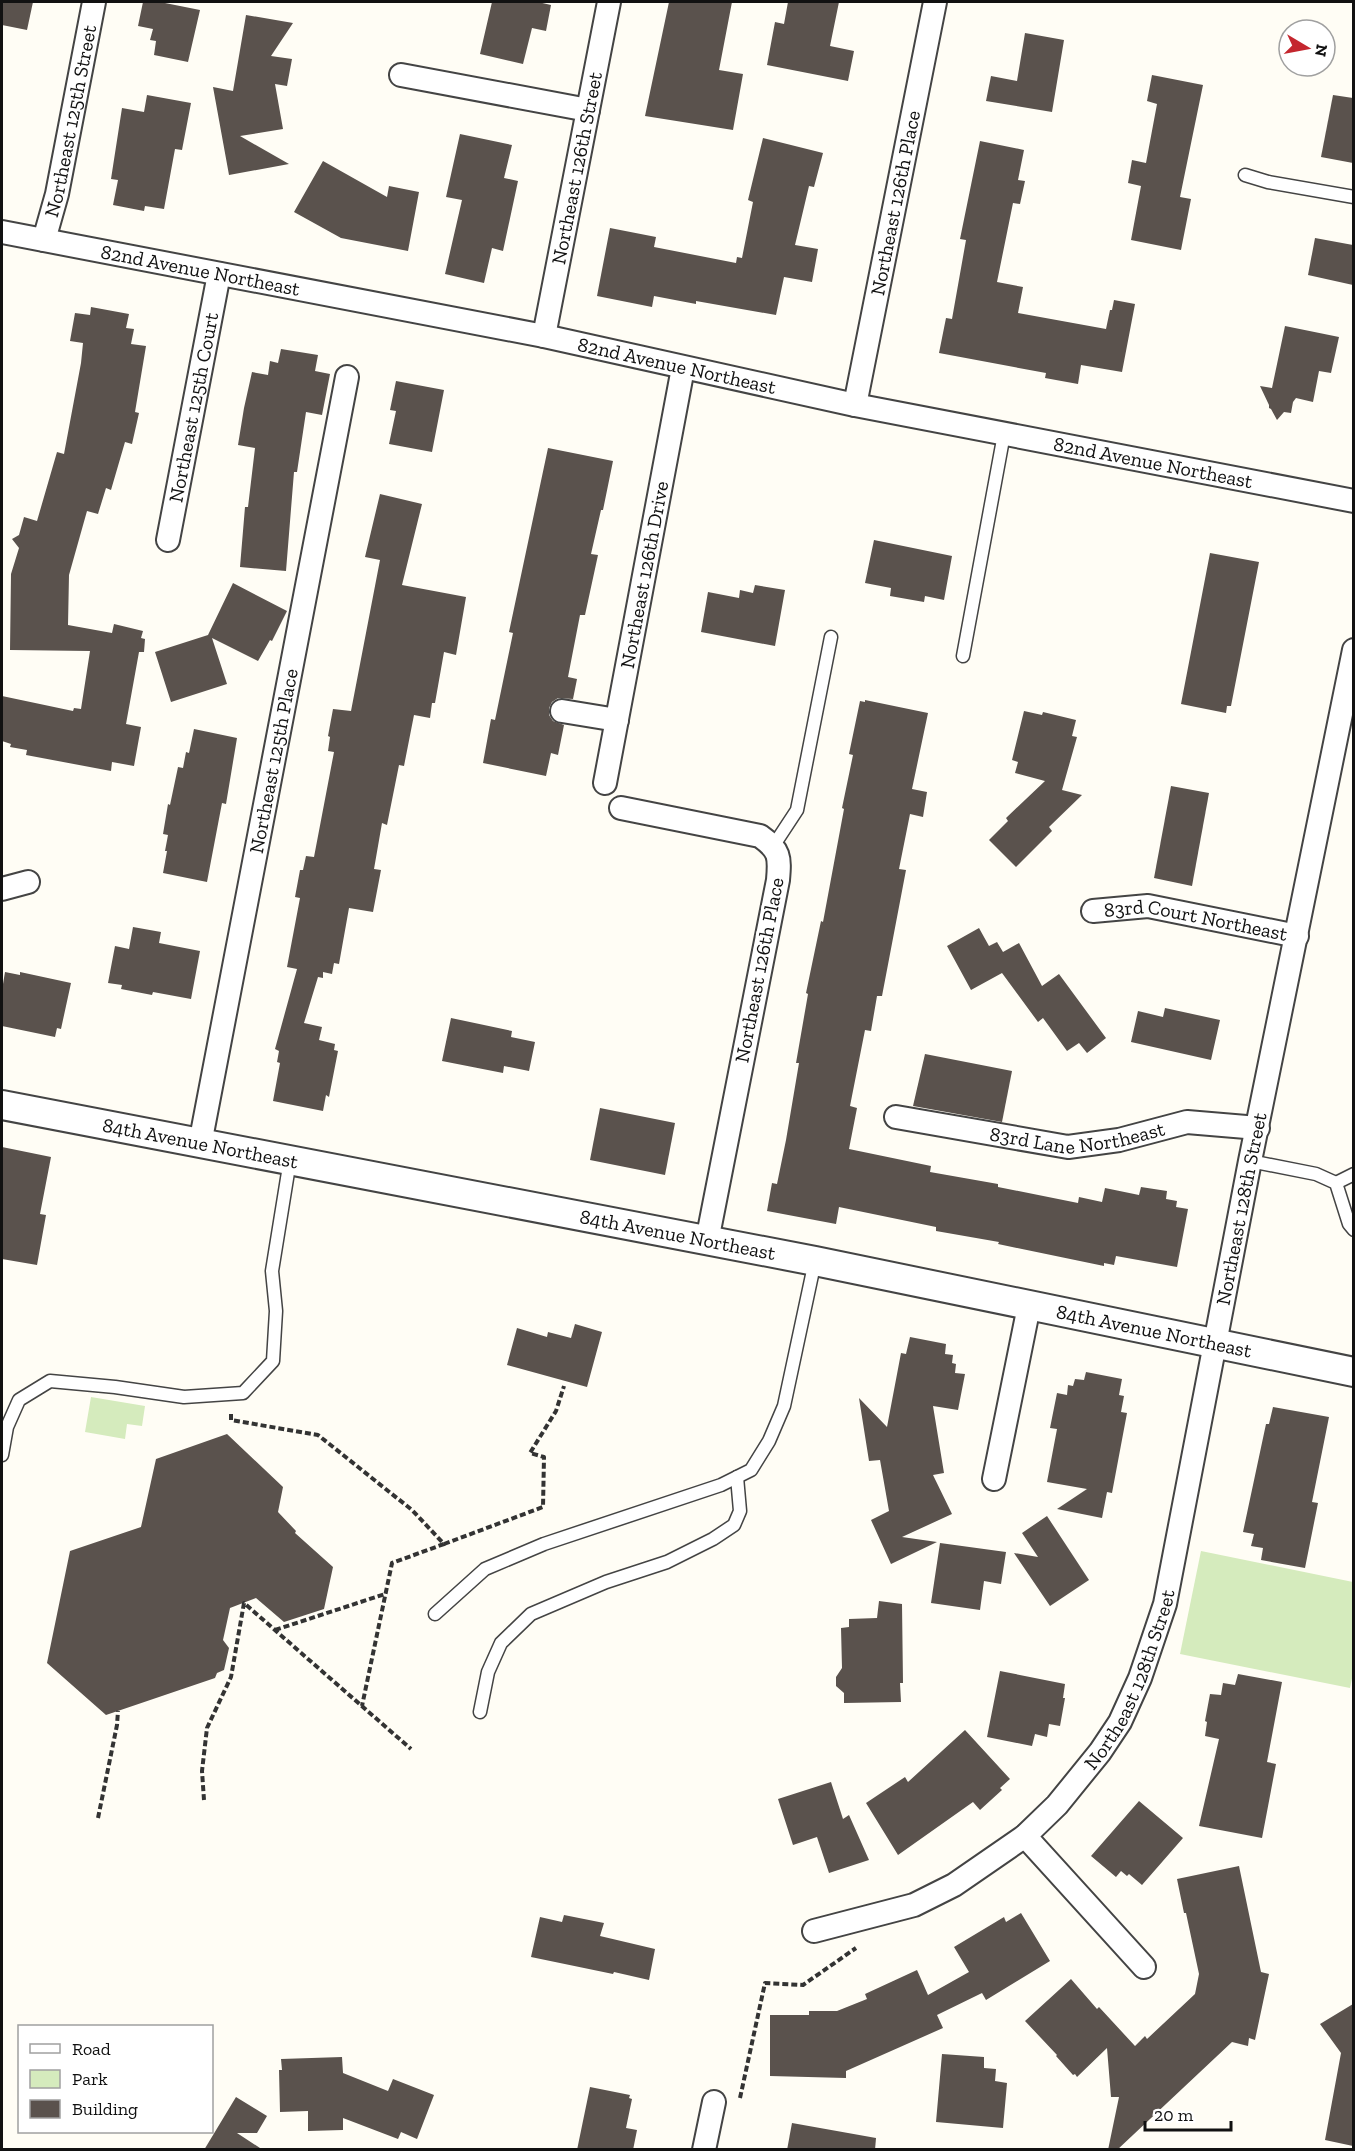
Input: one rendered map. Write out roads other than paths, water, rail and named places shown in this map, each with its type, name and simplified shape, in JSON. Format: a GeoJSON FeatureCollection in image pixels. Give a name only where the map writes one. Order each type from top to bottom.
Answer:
{"type":"FeatureCollection","features":[{"type":"Feature","properties":{"kind":"street","name":"Northeast 125th Street"},"geometry":{"type":"LineString","coordinates":[[44,240],[57,194],[94,2]]}},
{"type":"Feature","properties":{"kind":"street","name":"Northeast 126th Street"},"geometry":{"type":"LineString","coordinates":[[544,336],[609,2]]}},
{"type":"Feature","properties":{"kind":"street","name":"Northeast 126th Place"},"geometry":{"type":"LineString","coordinates":[[855,405],[935,2]]}},
{"type":"Feature","properties":{"kind":"street"},"geometry":{"type":"LineString","coordinates":[[401,75],[588,110]]}},
{"type":"Feature","properties":{"kind":"street","name":"82nd Avenue Northeast"},"geometry":{"type":"LineString","coordinates":[[2,232],[544,336],[855,405],[1353,501]]}},
{"type":"Feature","properties":{"kind":"street","name":"Northeast 125th Court"},"geometry":{"type":"LineString","coordinates":[[168,540],[219,274]]}},
{"type":"Feature","properties":{"kind":"street","name":"Northeast 126th Drive"},"geometry":{"type":"LineString","coordinates":[[605,783],[683,368]]}},
{"type":"Feature","properties":{"kind":"street","name":"Northeast 125th Place"},"geometry":{"type":"LineString","coordinates":[[200,1144],[347,376]]}},
{"type":"Feature","properties":{"kind":"street","name":"Northeast 128th Street"},"geometry":{"type":"LineString","coordinates":[[814,1931],[914,1905],[954,1885],[1025,1836],[1057,1805],[1100,1752],[1120,1722],[1140,1678],[1165,1604],[1250,1161],[1349,693],[1353,650]]}},
{"type":"Feature","properties":{"kind":"street"},"geometry":{"type":"LineString","coordinates":[[562,711],[617,720]]}},
{"type":"Feature","properties":{"kind":"street"},"geometry":{"type":"LineString","coordinates":[[621,808],[744,832],[760,836],[774,845]]}},
{"type":"Feature","properties":{"kind":"street","name":"Northeast 126th Place"},"geometry":{"type":"LineString","coordinates":[[707,1241],[778,880],[779,862],[774,845]]}},
{"type":"Feature","properties":{"kind":"street"},"geometry":{"type":"LineString","coordinates":[[2,888],[28,882]]}},
{"type":"Feature","properties":{"kind":"street","name":"83rd Court Northeast"},"geometry":{"type":"LineString","coordinates":[[1093,911],[1148,906],[1297,936]]}},
{"type":"Feature","properties":{"kind":"street","name":"84th Avenue Northeast"},"geometry":{"type":"LineString","coordinates":[[2,1106],[815,1261],[1353,1372]]}},
{"type":"Feature","properties":{"kind":"street","name":"83rd Lane Northeast"},"geometry":{"type":"LineString","coordinates":[[896,1117],[1068,1147],[1119,1140],[1187,1122],[1258,1128]]}},
{"type":"Feature","properties":{"kind":"street"},"geometry":{"type":"LineString","coordinates":[[994,1479],[1029,1306]]}},
{"type":"Feature","properties":{"kind":"street"},"geometry":{"type":"LineString","coordinates":[[1025,1836],[1144,1967]]}},
{"type":"Feature","properties":{"kind":"street"},"geometry":{"type":"LineString","coordinates":[[704,2150],[714,2102]]}},
{"type":"Feature","properties":{"kind":"lane"},"geometry":{"type":"LineString","coordinates":[[1245,175],[1268,182],[1353,197]]}},
{"type":"Feature","properties":{"kind":"lane"},"geometry":{"type":"LineString","coordinates":[[963,656],[1004,434]]}},
{"type":"Feature","properties":{"kind":"lane"},"geometry":{"type":"LineString","coordinates":[[774,845],[797,810],[831,637]]}},
{"type":"Feature","properties":{"kind":"lane"},"geometry":{"type":"LineString","coordinates":[[2,1455],[7,1427],[19,1400],[50,1382],[116,1387],[184,1397],[243,1393],[273,1361],[276,1311],[272,1271],[290,1160]]}},
{"type":"Feature","properties":{"kind":"lane"},"geometry":{"type":"LineString","coordinates":[[1250,1161],[1316,1174],[1336,1184],[1353,1230]]}},
{"type":"Feature","properties":{"kind":"lane"},"geometry":{"type":"LineString","coordinates":[[1336,1184],[1353,1174]]}},
{"type":"Feature","properties":{"kind":"lane"},"geometry":{"type":"LineString","coordinates":[[435,1614],[485,1569],[544,1544],[721,1485],[751,1470],[770,1441],[784,1406],[815,1261]]}},
{"type":"Feature","properties":{"kind":"lane"},"geometry":{"type":"LineString","coordinates":[[480,1712],[488,1672],[501,1644],[531,1614],[606,1582],[668,1562],[734,1526],[740,1511],[737,1477]]}}]}
